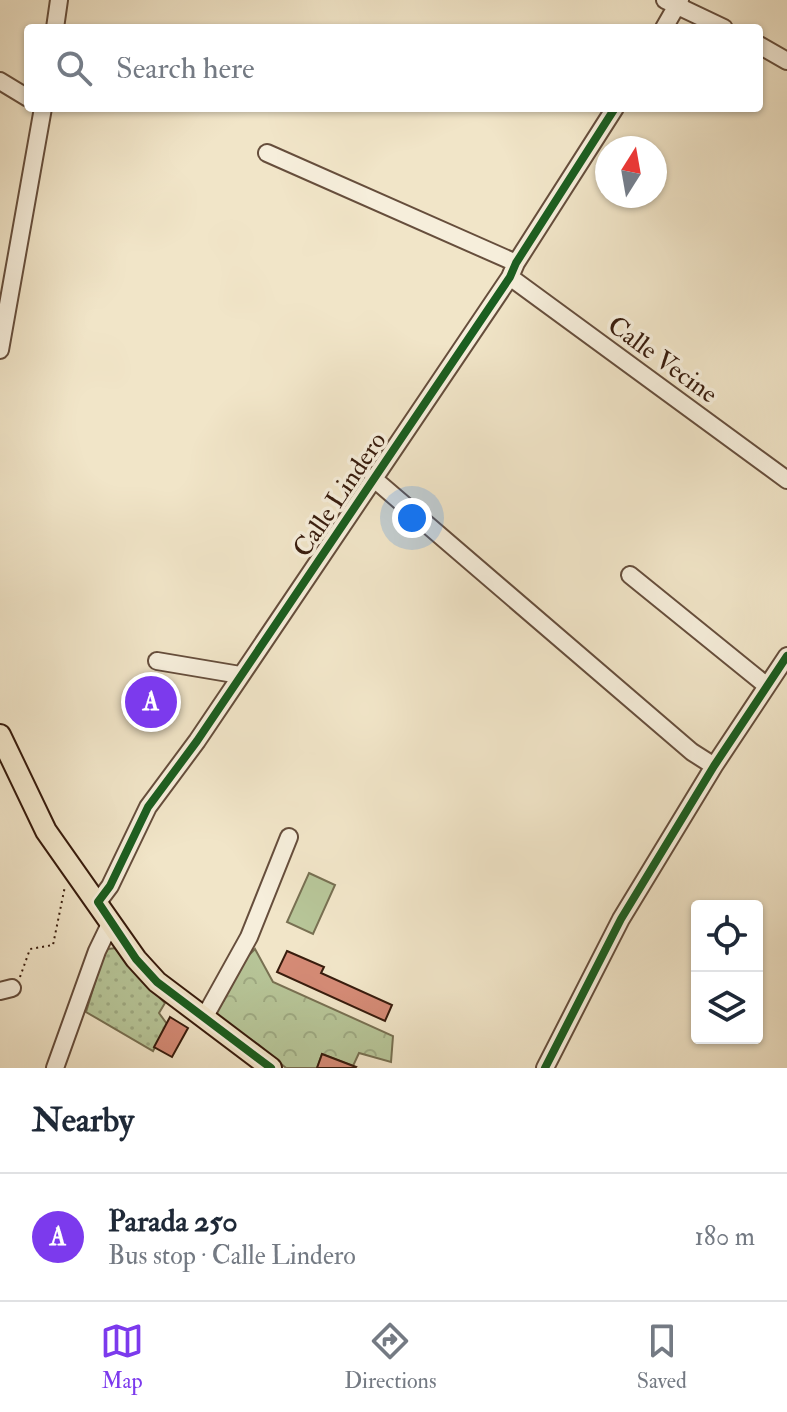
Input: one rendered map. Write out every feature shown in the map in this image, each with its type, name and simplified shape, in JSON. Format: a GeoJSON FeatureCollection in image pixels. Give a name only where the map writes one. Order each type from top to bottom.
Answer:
{"type":"FeatureCollection","features":[{"type":"Feature","properties":{"kind":"main road"},"geometry":{"type":"LineString","coordinates":[[0,735],[46,831],[136,959],[157,982],[271,1068]]}},
{"type":"Feature","properties":{"kind":"street"},"geometry":{"type":"LineString","coordinates":[[56,24],[59,0]]}},
{"type":"Feature","properties":{"kind":"street"},"geometry":{"type":"LineString","coordinates":[[666,24],[674,2],[716,24]]}},
{"type":"Feature","properties":{"kind":"street"},"geometry":{"type":"LineString","coordinates":[[763,47],[787,61]]}},
{"type":"Feature","properties":{"kind":"street"},"geometry":{"type":"LineString","coordinates":[[0,81],[24,96]]}},
{"type":"Feature","properties":{"kind":"street"},"geometry":{"type":"LineString","coordinates":[[0,350],[42,112]]}},
{"type":"Feature","properties":{"kind":"street","name":"Calle Lindero"},"geometry":{"type":"LineString","coordinates":[[98,902],[110,886],[148,807],[197,741],[513,270],[612,112]]}},
{"type":"Feature","properties":{"kind":"street","name":"Calle Vecine"},"geometry":{"type":"LineString","coordinates":[[267,153],[513,270],[787,480]]}},
{"type":"Feature","properties":{"kind":"street"},"geometry":{"type":"LineString","coordinates":[[373,478],[692,752],[714,766]]}},
{"type":"Feature","properties":{"kind":"street"},"geometry":{"type":"LineString","coordinates":[[630,575],[767,686]]}},
{"type":"Feature","properties":{"kind":"street"},"geometry":{"type":"LineString","coordinates":[[545,1068],[621,919],[714,766],[787,656]]}},
{"type":"Feature","properties":{"kind":"street"},"geometry":{"type":"LineString","coordinates":[[157,661],[240,675]]}},
{"type":"Feature","properties":{"kind":"street"},"geometry":{"type":"LineString","coordinates":[[204,1018],[249,937],[289,837]]}},
{"type":"Feature","properties":{"kind":"street"},"geometry":{"type":"LineString","coordinates":[[55,1068],[97,951],[111,922]]}},
{"type":"Feature","properties":{"kind":"path"},"geometry":{"type":"LineString","coordinates":[[6,990],[22,974],[30,949],[53,945],[66,883],[77,876]]}},
{"type":"Feature","properties":{"kind":"green space"},"geometry":{"type":"Polygon","coordinates":[[[309,873],[335,885],[313,934],[287,922],[309,873]]]}},
{"type":"Feature","properties":{"kind":"green space"},"geometry":{"type":"Polygon","coordinates":[[[116,948],[123,952],[139,977],[165,1003],[159,1013],[167,1024],[153,1051],[86,1012],[103,956],[108,949],[116,948]]]}},
{"type":"Feature","properties":{"kind":"green space"},"geometry":{"type":"Polygon","coordinates":[[[255,949],[273,982],[393,1036],[391,1062],[359,1053],[353,1066],[322,1054],[317,1068],[286,1068],[259,1045],[219,1019],[214,1010],[241,963],[255,949]]]}},
{"type":"Feature","properties":{"kind":"building"},"geometry":{"type":"Polygon","coordinates":[[[287,951],[324,967],[321,973],[392,1005],[385,1021],[277,972],[287,951]]]}},
{"type":"Feature","properties":{"kind":"building"},"geometry":{"type":"Polygon","coordinates":[[[170,1017],[188,1028],[172,1057],[154,1047],[170,1017]]]}},
{"type":"Feature","properties":{"kind":"building"},"geometry":{"type":"Polygon","coordinates":[[[322,1054],[356,1067],[317,1068],[322,1054]]]}},
{"type":"Feature","properties":{"kind":"cycle path"},"geometry":{"type":"LineString","coordinates":[[271,1068],[157,982],[136,959],[98,902],[110,886],[148,807],[197,741],[510,277],[612,112]]}},
{"type":"Feature","properties":{"kind":"cycle path"},"geometry":{"type":"LineString","coordinates":[[545,1068],[621,919],[714,766],[787,656]]}},
{"type":"Feature","properties":{"kind":"place","name":"Parada 250"},"geometry":{"type":"Point","coordinates":[151,702]}}]}
